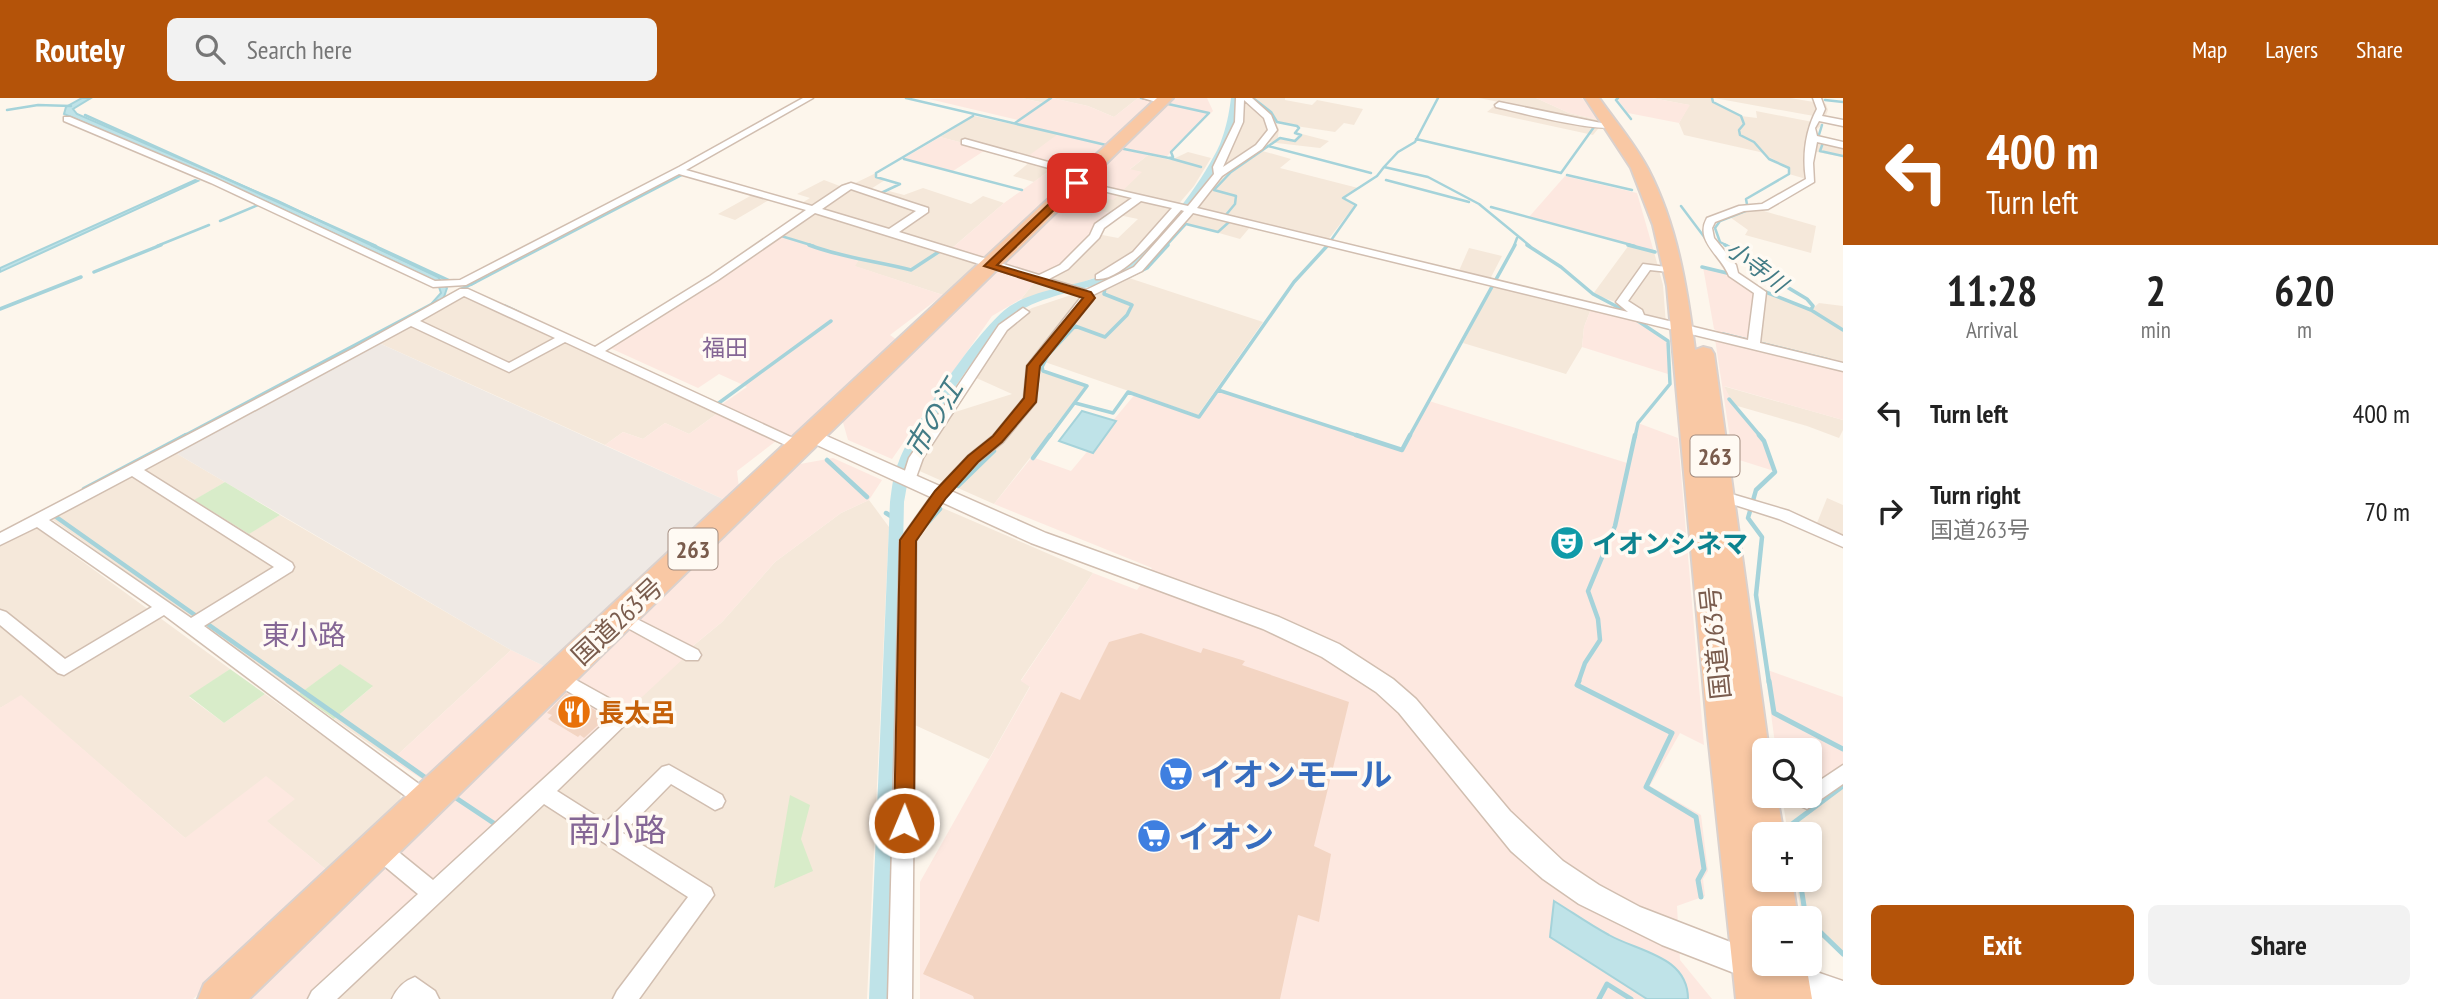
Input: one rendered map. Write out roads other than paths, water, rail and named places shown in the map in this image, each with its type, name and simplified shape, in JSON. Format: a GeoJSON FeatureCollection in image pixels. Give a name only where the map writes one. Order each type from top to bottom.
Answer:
{"type":"FeatureCollection","features":[{"type":"Feature","properties":{"kind":"highway","name":"国道263号"},"geometry":{"type":"LineString","coordinates":[[1592,98],[1639,168],[1662,225],[1690,330],[1718,495],[1743,691],[1752,738]]}},
{"type":"Feature","properties":{"kind":"highway","name":"国道263号"},"geometry":{"type":"LineString","coordinates":[[1602,98],[1653,174],[1675,225],[1775,981]]}},
{"type":"Feature","properties":{"kind":"highway","name":"国道263号"},"geometry":{"type":"LineString","coordinates":[[219,999],[807,442],[1081,179],[1158,99]]}},
{"type":"Feature","properties":{"kind":"street"},"geometry":{"type":"LineString","coordinates":[[67,119],[265,204],[433,285],[462,283],[682,172],[809,98]]}},
{"type":"Feature","properties":{"kind":"street"},"geometry":{"type":"LineString","coordinates":[[1219,174],[1218,167],[1239,122],[1240,98]]}},
{"type":"Feature","properties":{"kind":"street"},"geometry":{"type":"LineString","coordinates":[[1078,292],[1138,269],[1219,174],[1259,147],[1273,130],[1268,117],[1248,98]]}},
{"type":"Feature","properties":{"kind":"street"},"geometry":{"type":"LineString","coordinates":[[1817,98],[1821,110],[1811,128],[1819,140],[1843,145]]}},
{"type":"Feature","properties":{"kind":"street"},"geometry":{"type":"LineString","coordinates":[[1499,105],[1587,124],[1612,126]]}},
{"type":"Feature","properties":{"kind":"street"},"geometry":{"type":"LineString","coordinates":[[1818,118],[1838,122]]}},
{"type":"Feature","properties":{"kind":"street"},"geometry":{"type":"LineString","coordinates":[[1754,340],[1760,292],[1735,276],[1732,267],[1709,238],[1707,228],[1711,220],[1749,208],[1764,207],[1811,180],[1808,163],[1819,140]]}},
{"type":"Feature","properties":{"kind":"street"},"geometry":{"type":"LineString","coordinates":[[965,142],[1140,197],[1492,284],[1690,330],[1754,340],[1843,366]]}},
{"type":"Feature","properties":{"kind":"street"},"geometry":{"type":"LineString","coordinates":[[682,172],[892,232],[985,261],[989,266],[1078,292],[1089,298],[1033,366],[1031,399],[998,439],[973,459],[940,495],[908,540],[900,999]]}},
{"type":"Feature","properties":{"kind":"street"},"geometry":{"type":"LineString","coordinates":[[599,350],[656,316],[845,188],[851,186],[924,210],[892,232]]}},
{"type":"Feature","properties":{"kind":"street"},"geometry":{"type":"LineString","coordinates":[[1038,280],[1064,267],[1095,236],[1099,226],[1140,197]]}},
{"type":"Feature","properties":{"kind":"street"},"geometry":{"type":"LineString","coordinates":[[1078,292],[1126,263],[1178,206]]}},
{"type":"Feature","properties":{"kind":"street"},"geometry":{"type":"LineString","coordinates":[[1635,316],[1622,302],[1647,266],[1674,271]]}},
{"type":"Feature","properties":{"kind":"street"},"geometry":{"type":"LineString","coordinates":[[0,540],[464,291],[564,338],[599,350],[807,442],[902,477],[1113,568],[1286,630],[1325,647],[1361,668],[1401,698],[1430,726],[1485,801],[1522,844],[1568,880],[1605,904],[1775,981],[1843,996]]}},
{"type":"Feature","properties":{"kind":"street"},"geometry":{"type":"LineString","coordinates":[[902,477],[1003,328],[1023,312]]}},
{"type":"Feature","properties":{"kind":"street"},"geometry":{"type":"LineString","coordinates":[[411,321],[509,368],[564,338]]}},
{"type":"Feature","properties":{"kind":"street"},"geometry":{"type":"LineString","coordinates":[[133,470],[286,567],[198,622]]}},
{"type":"Feature","properties":{"kind":"street"},"geometry":{"type":"LineString","coordinates":[[1718,495],[1784,515],[1843,542]]}},
{"type":"Feature","properties":{"kind":"street"},"geometry":{"type":"LineString","coordinates":[[46,516],[163,608],[198,622],[427,801]]}},
{"type":"Feature","properties":{"kind":"street"},"geometry":{"type":"LineString","coordinates":[[0,616],[64,668],[163,608]]}},
{"type":"Feature","properties":{"kind":"street"},"geometry":{"type":"LineString","coordinates":[[621,617],[692,655]]}},
{"type":"Feature","properties":{"kind":"street"},"geometry":{"type":"LineString","coordinates":[[320,999],[625,716],[558,677]]}},
{"type":"Feature","properties":{"kind":"street"},"geometry":{"type":"LineString","coordinates":[[608,834],[669,773],[715,801]]}},
{"type":"Feature","properties":{"kind":"street"},"geometry":{"type":"LineString","coordinates":[[1822,789],[1843,774]]}},
{"type":"Feature","properties":{"kind":"street"},"geometry":{"type":"LineString","coordinates":[[544,793],[703,895],[625,999]]}},
{"type":"Feature","properties":{"kind":"street"},"geometry":{"type":"LineString","coordinates":[[379,848],[435,894]]}},
{"type":"Feature","properties":{"kind":"street"},"geometry":{"type":"LineString","coordinates":[[404,999],[415,988],[427,999]]}},
{"type":"Feature","properties":{"kind":"water"},"geometry":{"type":"Polygon","coordinates":[[[82,98],[91,98],[73,109],[77,114],[278,201],[438,277],[447,288],[444,297],[438,303],[432,303],[441,293],[438,284],[433,280],[267,202],[64,114],[66,107],[82,98]]]}},
{"type":"Feature","properties":{"kind":"water"},"geometry":{"type":"Polygon","coordinates":[[[678,174],[682,175],[471,285],[468,283],[678,174]]]}},
{"type":"Feature","properties":{"kind":"water"},"geometry":{"type":"Polygon","coordinates":[[[195,180],[198,181],[0,272],[0,268],[195,180]]]}},
{"type":"Feature","properties":{"kind":"water"},"geometry":{"type":"Polygon","coordinates":[[[1082,411],[1116,421],[1093,453],[1059,441],[1082,411]]]}},
{"type":"Feature","properties":{"kind":"water"},"geometry":{"type":"Polygon","coordinates":[[[1554,901],[1609,935],[1671,964],[1686,985],[1688,999],[1647,999],[1550,937],[1554,901]]]}},
{"type":"Feature","properties":{"kind":"waterway"},"geometry":{"type":"LineString","coordinates":[[906,98],[1106,145]]}},
{"type":"Feature","properties":{"kind":"waterway"},"geometry":{"type":"LineString","coordinates":[[1015,123],[1051,98]]}},
{"type":"Feature","properties":{"kind":"waterway"},"geometry":{"type":"LineString","coordinates":[[1141,98],[1152,100]]}},
{"type":"Feature","properties":{"kind":"waterway","name":"市の江"},"geometry":{"type":"LineString","coordinates":[[881,999],[897,502],[906,460],[924,426],[956,378],[1004,317],[1030,301],[1109,277],[1140,259],[1201,185],[1214,164],[1225,143],[1235,98]]}},
{"type":"Feature","properties":{"kind":"waterway"},"geometry":{"type":"LineString","coordinates":[[1253,98],[1271,112],[1277,122],[1299,128],[1295,133],[1301,135],[1295,141],[1280,138],[1268,146]]}},
{"type":"Feature","properties":{"kind":"waterway"},"geometry":{"type":"LineString","coordinates":[[1417,139],[1438,98]]}},
{"type":"Feature","properties":{"kind":"waterway"},"geometry":{"type":"LineString","coordinates":[[1618,98],[1616,100],[1631,119]]}},
{"type":"Feature","properties":{"kind":"waterway","name":"小寺川"},"geometry":{"type":"LineString","coordinates":[[1712,98],[1713,102],[1741,116],[1744,124],[1739,130],[1740,135],[1754,142],[1769,159],[1789,168],[1789,174],[1746,199],[1748,210],[1720,221],[1715,228],[1720,242],[1728,246]]}},
{"type":"Feature","properties":{"kind":"waterway"},"geometry":{"type":"LineString","coordinates":[[1825,100],[1843,102]]}},
{"type":"Feature","properties":{"kind":"waterway"},"geometry":{"type":"LineString","coordinates":[[1168,104],[1209,113],[1171,152],[1173,157],[1169,158]]}},
{"type":"Feature","properties":{"kind":"waterway"},"geometry":{"type":"LineString","coordinates":[[7,110],[38,105],[71,106]]}},
{"type":"Feature","properties":{"kind":"waterway"},"geometry":{"type":"LineString","coordinates":[[85,115],[376,246]]}},
{"type":"Feature","properties":{"kind":"waterway"},"geometry":{"type":"LineString","coordinates":[[879,194],[900,184],[876,177],[876,173],[973,116]]}},
{"type":"Feature","properties":{"kind":"waterway"},"geometry":{"type":"LineString","coordinates":[[1822,125],[1818,138],[1824,140],[1820,151],[1843,156]]}},
{"type":"Feature","properties":{"kind":"waterway"},"geometry":{"type":"LineString","coordinates":[[1417,139],[1561,173],[1594,127]]}},
{"type":"Feature","properties":{"kind":"waterway"},"geometry":{"type":"LineString","coordinates":[[1384,167],[1398,152],[1417,139]]}},
{"type":"Feature","properties":{"kind":"waterway"},"geometry":{"type":"LineString","coordinates":[[1166,246],[1186,224],[1218,232],[1229,222],[1225,216],[1235,204],[1236,196],[1214,190],[1231,172],[1268,146]]}},
{"type":"Feature","properties":{"kind":"waterway"},"geometry":{"type":"LineString","coordinates":[[1268,146],[1371,173]]}},
{"type":"Feature","properties":{"kind":"waterway"},"geometry":{"type":"LineString","coordinates":[[1124,149],[1169,158]]}},
{"type":"Feature","properties":{"kind":"waterway"},"geometry":{"type":"LineString","coordinates":[[1169,158],[1201,167]]}},
{"type":"Feature","properties":{"kind":"waterway"},"geometry":{"type":"LineString","coordinates":[[904,159],[1022,190]]}},
{"type":"Feature","properties":{"kind":"waterway"},"geometry":{"type":"LineString","coordinates":[[1327,246],[1356,205],[1343,198],[1377,176],[1384,167]]}},
{"type":"Feature","properties":{"kind":"waterway"},"geometry":{"type":"LineString","coordinates":[[1384,167],[1428,177],[1479,204],[1530,246]]}},
{"type":"Feature","properties":{"kind":"waterway"},"geometry":{"type":"LineString","coordinates":[[1567,175],[1632,190]]}},
{"type":"Feature","properties":{"kind":"waterway"},"geometry":{"type":"LineString","coordinates":[[1386,180],[1469,202]]}},
{"type":"Feature","properties":{"kind":"waterway"},"geometry":{"type":"LineString","coordinates":[[220,221],[258,205]]}},
{"type":"Feature","properties":{"kind":"waterway"},"geometry":{"type":"LineString","coordinates":[[1681,206],[1708,242]]}},
{"type":"Feature","properties":{"kind":"waterway"},"geometry":{"type":"LineString","coordinates":[[1491,207],[1635,246]]}},
{"type":"Feature","properties":{"kind":"waterway"},"geometry":{"type":"LineString","coordinates":[[157,246],[209,225]]}},
{"type":"Feature","properties":{"kind":"waterway"},"geometry":{"type":"LineString","coordinates":[[778,235],[814,246]]}},
{"type":"Feature","properties":{"kind":"waterway"},"geometry":{"type":"LineString","coordinates":[[1514,246],[1517,238]]}},
{"type":"Feature","properties":{"kind":"waterway"},"geometry":{"type":"LineString","coordinates":[[94,272],[161,245]]}},
{"type":"Feature","properties":{"kind":"waterway"},"geometry":{"type":"LineString","coordinates":[[372,245],[452,282]]}},
{"type":"Feature","properties":{"kind":"waterway"},"geometry":{"type":"LineString","coordinates":[[809,245],[911,270],[943,249]]}},
{"type":"Feature","properties":{"kind":"waterway"},"geometry":{"type":"LineString","coordinates":[[1049,437],[1087,386],[1043,371],[1042,367],[1048,355],[1075,326],[1105,337],[1127,315],[1132,305],[1104,294],[1105,288],[1147,268],[1168,245]]}},
{"type":"Feature","properties":{"kind":"waterway"},"geometry":{"type":"LineString","coordinates":[[1218,390],[1294,282],[1328,245]]}},
{"type":"Feature","properties":{"kind":"waterway"},"geometry":{"type":"LineString","coordinates":[[1409,437],[1515,245]]}},
{"type":"Feature","properties":{"kind":"waterway"},"geometry":{"type":"LineString","coordinates":[[1527,245],[1561,267],[1593,294],[1631,314]]}},
{"type":"Feature","properties":{"kind":"waterway"},"geometry":{"type":"LineString","coordinates":[[1628,245],[1655,252]]}},
{"type":"Feature","properties":{"kind":"waterway","name":"小寺川"},"geometry":{"type":"LineString","coordinates":[[1725,245],[1750,258],[1757,269],[1807,299],[1813,306],[1811,310]]}},
{"type":"Feature","properties":{"kind":"waterway"},"geometry":{"type":"LineString","coordinates":[[1702,267],[1731,274]]}},
{"type":"Feature","properties":{"kind":"waterway"},"geometry":{"type":"LineString","coordinates":[[0,309],[81,277]]}},
{"type":"Feature","properties":{"kind":"waterway"},"geometry":{"type":"LineString","coordinates":[[458,291],[475,282]]}},
{"type":"Feature","properties":{"kind":"waterway"},"geometry":{"type":"LineString","coordinates":[[1763,291],[1811,310]]}},
{"type":"Feature","properties":{"kind":"waterway"},"geometry":{"type":"LineString","coordinates":[[182,437],[438,301]]}},
{"type":"Feature","properties":{"kind":"waterway"},"geometry":{"type":"LineString","coordinates":[[505,306],[520,313]]}},
{"type":"Feature","properties":{"kind":"waterway","name":"小寺川"},"geometry":{"type":"LineString","coordinates":[[1811,310],[1843,330]]}},
{"type":"Feature","properties":{"kind":"waterway"},"geometry":{"type":"LineString","coordinates":[[1632,317],[1668,341],[1670,384],[1638,423],[1635,437]]}},
{"type":"Feature","properties":{"kind":"waterway"},"geometry":{"type":"LineString","coordinates":[[716,405],[831,321]]}},
{"type":"Feature","properties":{"kind":"waterway"},"geometry":{"type":"LineString","coordinates":[[1723,334],[1829,360]]}},
{"type":"Feature","properties":{"kind":"waterway"},"geometry":{"type":"LineString","coordinates":[[1075,403],[1113,413],[1128,392],[1199,417],[1218,390]]}},
{"type":"Feature","properties":{"kind":"waterway"},"geometry":{"type":"LineString","coordinates":[[1218,390],[1362,437]]}},
{"type":"Feature","properties":{"kind":"waterway"},"geometry":{"type":"LineString","coordinates":[[1729,399],[1761,437]]}},
{"type":"Feature","properties":{"kind":"waterway"},"geometry":{"type":"LineString","coordinates":[[84,489],[186,435]]}},
{"type":"Feature","properties":{"kind":"waterway"},"geometry":{"type":"LineString","coordinates":[[1033,458],[1050,435]]}},
{"type":"Feature","properties":{"kind":"waterway"},"geometry":{"type":"LineString","coordinates":[[1356,435],[1402,450],[1410,435]]}},
{"type":"Feature","properties":{"kind":"waterway"},"geometry":{"type":"LineString","coordinates":[[1578,683],[1585,663],[1600,640],[1598,619],[1588,591],[1615,526],[1635,435]]}},
{"type":"Feature","properties":{"kind":"waterway"},"geometry":{"type":"LineString","coordinates":[[1759,435],[1764,441],[1775,472],[1756,490],[1748,518],[1762,537],[1756,595],[1769,683]]}},
{"type":"Feature","properties":{"kind":"waterway"},"geometry":{"type":"LineString","coordinates":[[958,486],[994,451]]}},
{"type":"Feature","properties":{"kind":"waterway"},"geometry":{"type":"LineString","coordinates":[[827,460],[867,497]]}},
{"type":"Feature","properties":{"kind":"waterway"},"geometry":{"type":"LineString","coordinates":[[923,528],[940,509]]}},
{"type":"Feature","properties":{"kind":"waterway"},"geometry":{"type":"LineString","coordinates":[[886,513],[897,520]]}},
{"type":"Feature","properties":{"kind":"waterway"},"geometry":{"type":"LineString","coordinates":[[52,514],[291,683]]}},
{"type":"Feature","properties":{"kind":"waterway"},"geometry":{"type":"LineString","coordinates":[[288,681],[426,778]]}},
{"type":"Feature","properties":{"kind":"waterway"},"geometry":{"type":"LineString","coordinates":[[1769,681],[1774,713],[1843,749]]}},
{"type":"Feature","properties":{"kind":"waterway"},"geometry":{"type":"LineString","coordinates":[[1578,683],[1577,685],[1672,733],[1646,787],[1696,817],[1704,869],[1698,880],[1701,897]]}},
{"type":"Feature","properties":{"kind":"waterway"},"geometry":{"type":"LineString","coordinates":[[1795,822],[1843,786]]}},
{"type":"Feature","properties":{"kind":"waterway"},"geometry":{"type":"LineString","coordinates":[[453,796],[498,826]]}},
{"type":"Feature","properties":{"kind":"waterway"},"geometry":{"type":"LineString","coordinates":[[1802,892],[1804,906]]}},
{"type":"Feature","properties":{"kind":"waterway"},"geometry":{"type":"LineString","coordinates":[[1822,934],[1843,954]]}},
{"type":"Feature","properties":{"kind":"waterway"},"geometry":{"type":"LineString","coordinates":[[1599,999],[1607,984],[1631,999]]}},
{"type":"Feature","properties":{"kind":"place","name":"イオンシネマ"},"geometry":{"type":"Point","coordinates":[1567,543]}},
{"type":"Feature","properties":{"kind":"place","name":"長太呂"},"geometry":{"type":"Point","coordinates":[574,712]}},
{"type":"Feature","properties":{"kind":"place","name":"イオンモール"},"geometry":{"type":"Point","coordinates":[1176,774]}},
{"type":"Feature","properties":{"kind":"place","name":"イオン"},"geometry":{"type":"Point","coordinates":[1154,836]}},
{"type":"Feature","properties":{"kind":"district","name":"福田"},"geometry":{"type":"Point","coordinates":[725,347]}},
{"type":"Feature","properties":{"kind":"district","name":"東小路"},"geometry":{"type":"Point","coordinates":[304,634]}},
{"type":"Feature","properties":{"kind":"district","name":"南小路"},"geometry":{"type":"Point","coordinates":[617,829]}}]}
